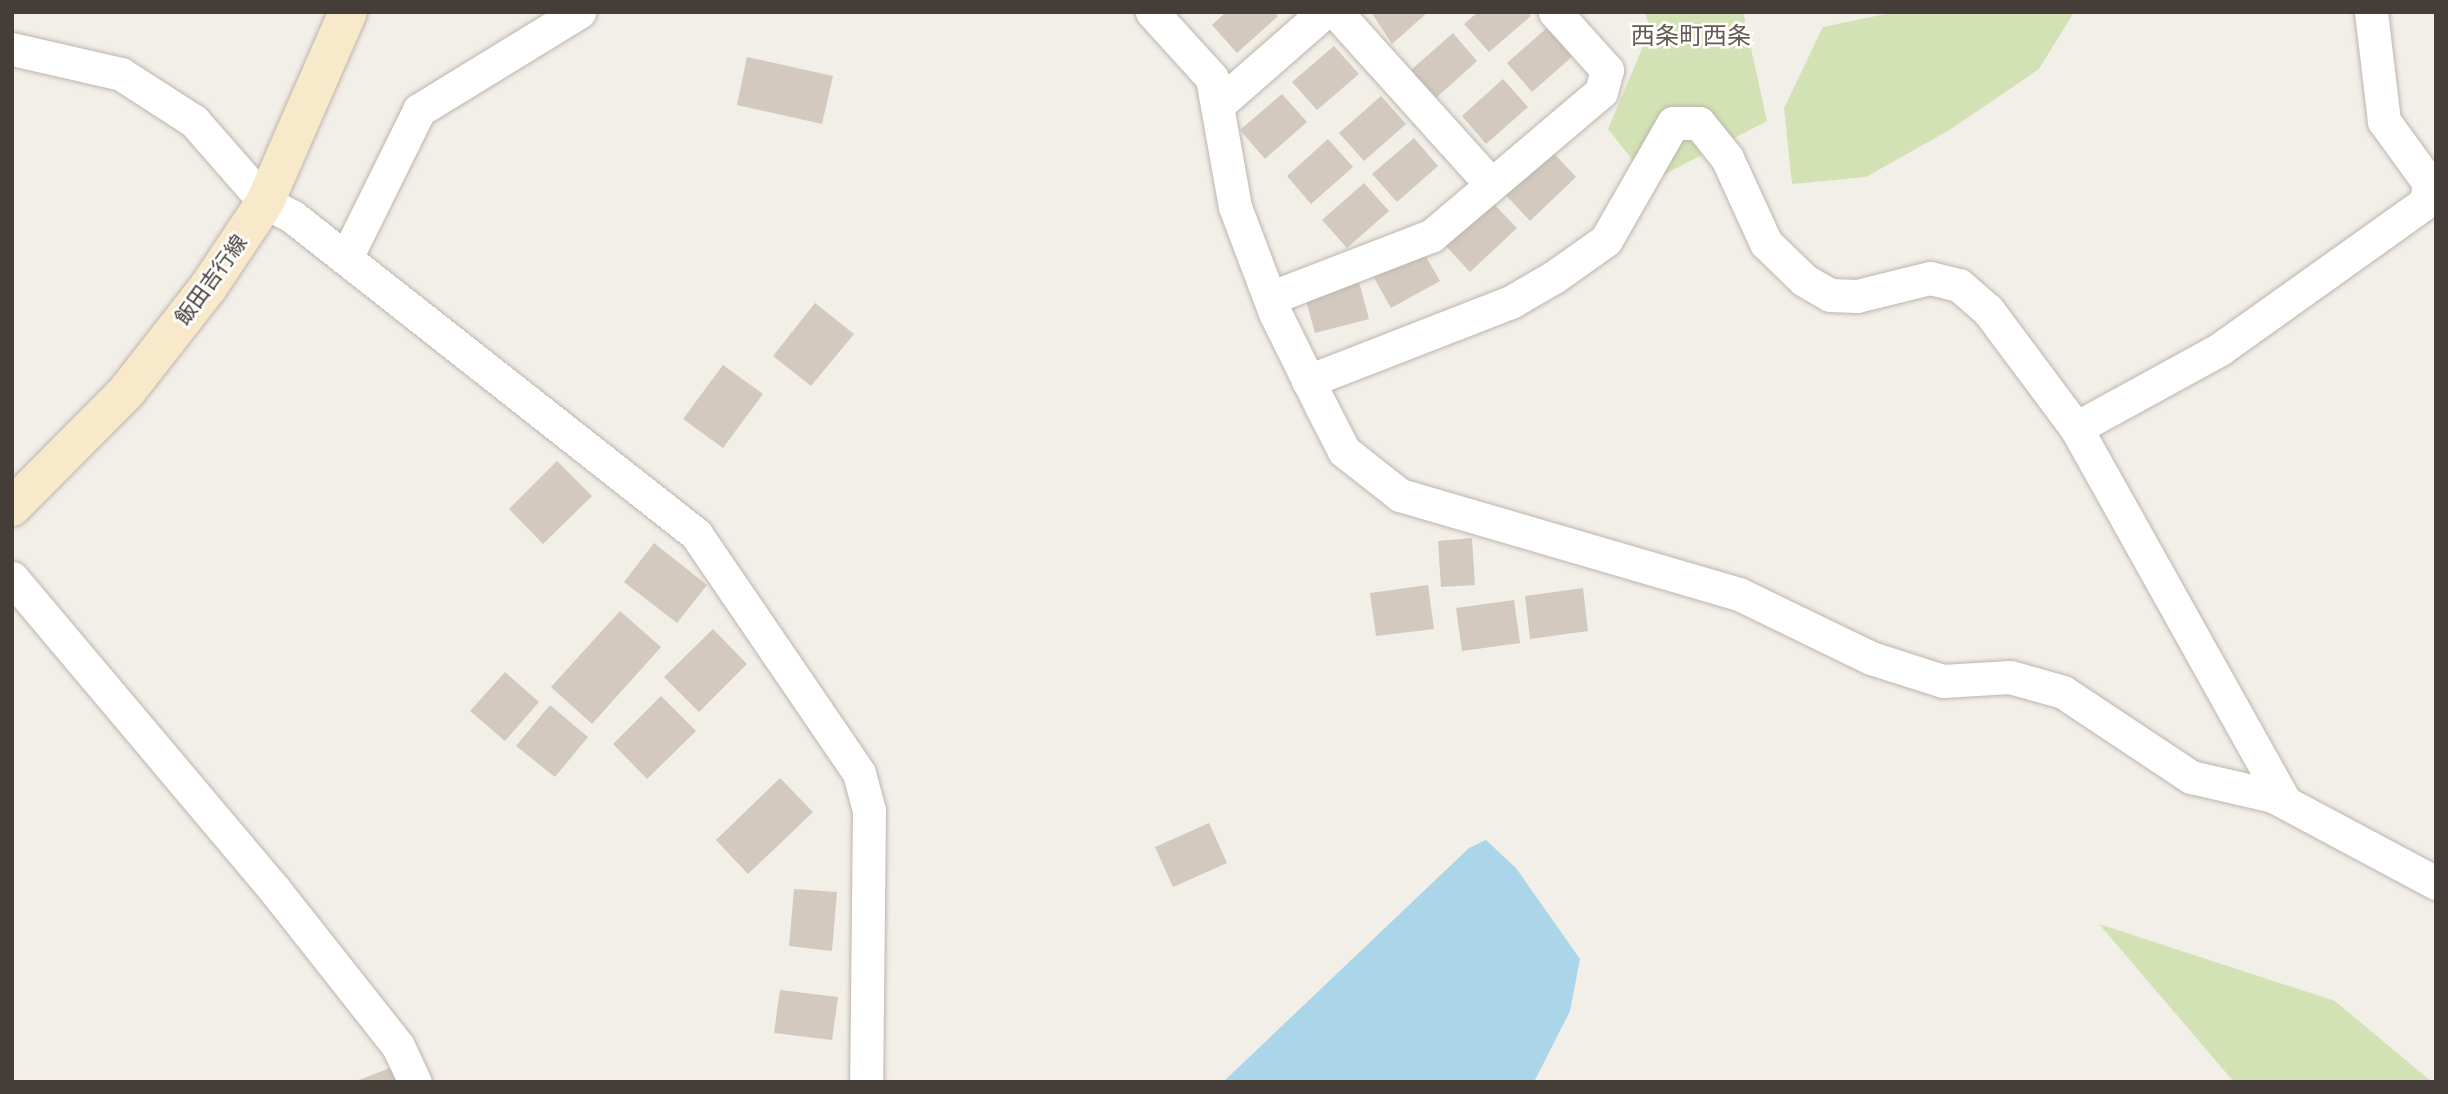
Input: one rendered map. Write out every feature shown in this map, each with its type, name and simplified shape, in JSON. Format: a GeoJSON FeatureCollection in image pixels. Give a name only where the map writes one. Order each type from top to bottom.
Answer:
{"type":"FeatureCollection","features":[{"type":"Feature","properties":{"kind":"main road","name":"飯田吉行線"},"geometry":{"type":"LineString","coordinates":[[12,507],[127,391],[265,202],[348,12]]}},
{"type":"Feature","properties":{"kind":"street"},"geometry":{"type":"LineString","coordinates":[[346,258],[419,110],[579,12]]}},
{"type":"Feature","properties":{"kind":"street"},"geometry":{"type":"LineString","coordinates":[[1152,12],[1212,78],[1219,104],[1235,207],[1270,298],[1308,381],[1344,451],[1400,495],[1739,594],[1871,657],[1942,681],[2010,677],[2063,692],[2190,777],[2286,803],[2436,883]]}},
{"type":"Feature","properties":{"kind":"street"},"geometry":{"type":"LineString","coordinates":[[1219,104],[1324,12]]}},
{"type":"Feature","properties":{"kind":"street"},"geometry":{"type":"LineString","coordinates":[[1336,12],[1488,181]]}},
{"type":"Feature","properties":{"kind":"street"},"geometry":{"type":"LineString","coordinates":[[1270,298],[1431,236],[1488,181],[1601,92],[1607,70],[1555,12]]}},
{"type":"Feature","properties":{"kind":"street"},"geometry":{"type":"LineString","coordinates":[[2076,428],[2220,349],[2426,202],[2429,183],[2405,159],[2384,121],[2371,12]]}},
{"type":"Feature","properties":{"kind":"street"},"geometry":{"type":"LineString","coordinates":[[12,49],[121,74],[194,121],[265,202],[346,258],[696,534],[859,773],[869,810],[866,1082]]}},
{"type":"Feature","properties":{"kind":"street"},"geometry":{"type":"LineString","coordinates":[[1308,381],[1511,302],[1554,277],[1606,240],[1673,123],[1699,123],[1727,158],[1766,243],[1804,280],[1830,295],[1857,296],[1930,278],[1959,285],[1988,310],[2076,428],[2286,803]]}},
{"type":"Feature","properties":{"kind":"street"},"geometry":{"type":"LineString","coordinates":[[12,578],[283,899],[398,1046],[415,1082]]}},
{"type":"Feature","properties":{"kind":"green space"},"geometry":{"type":"Polygon","coordinates":[[[1645,12],[1743,12],[1767,121],[1650,182],[1608,129],[1650,30],[1645,12]]]}},
{"type":"Feature","properties":{"kind":"green space"},"geometry":{"type":"Polygon","coordinates":[[[1895,12],[2074,12],[2039,69],[1951,129],[1866,177],[1792,184],[1784,108],[1823,27],[1895,12]]]}},
{"type":"Feature","properties":{"kind":"green space"},"geometry":{"type":"Polygon","coordinates":[[[2099,924],[2335,1001],[2432,1082],[2234,1082],[2099,924]]]}},
{"type":"Feature","properties":{"kind":"water"},"geometry":{"type":"Polygon","coordinates":[[[1486,840],[1516,868],[1580,959],[1570,1011],[1534,1082],[1223,1082],[1469,848],[1486,840]]]}},
{"type":"Feature","properties":{"kind":"building"},"geometry":{"type":"Polygon","coordinates":[[[1226,12],[1274,12],[1278,16],[1237,53],[1212,25],[1226,12]]]}},
{"type":"Feature","properties":{"kind":"building"},"geometry":{"type":"Polygon","coordinates":[[[1371,12],[1428,12],[1392,44],[1371,12]]]}},
{"type":"Feature","properties":{"kind":"building"},"geometry":{"type":"Polygon","coordinates":[[[1478,12],[1527,12],[1531,16],[1489,52],[1464,24],[1478,12]]]}},
{"type":"Feature","properties":{"kind":"building"},"geometry":{"type":"Polygon","coordinates":[[[1549,26],[1574,55],[1532,92],[1507,63],[1549,26]]]}},
{"type":"Feature","properties":{"kind":"building"},"geometry":{"type":"Polygon","coordinates":[[[1453,33],[1477,61],[1436,98],[1411,70],[1453,33]]]}},
{"type":"Feature","properties":{"kind":"building"},"geometry":{"type":"Polygon","coordinates":[[[1334,46],[1359,74],[1317,110],[1292,82],[1334,46]]]}},
{"type":"Feature","properties":{"kind":"building"},"geometry":{"type":"Polygon","coordinates":[[[747,57],[833,76],[822,124],[737,105],[747,57]]]}},
{"type":"Feature","properties":{"kind":"building"},"geometry":{"type":"Polygon","coordinates":[[[1503,79],[1528,107],[1486,144],[1462,116],[1503,79]]]}},
{"type":"Feature","properties":{"kind":"building"},"geometry":{"type":"Polygon","coordinates":[[[1282,94],[1307,122],[1265,159],[1240,130],[1282,94]]]}},
{"type":"Feature","properties":{"kind":"building"},"geometry":{"type":"Polygon","coordinates":[[[1381,96],[1406,124],[1364,161],[1339,133],[1381,96]]]}},
{"type":"Feature","properties":{"kind":"building"},"geometry":{"type":"Polygon","coordinates":[[[1414,138],[1438,166],[1397,202],[1372,174],[1414,138]]]}},
{"type":"Feature","properties":{"kind":"building"},"geometry":{"type":"Polygon","coordinates":[[[1328,139],[1353,167],[1311,204],[1287,176],[1328,139]]]}},
{"type":"Feature","properties":{"kind":"building"},"geometry":{"type":"Polygon","coordinates":[[[1547,146],[1576,177],[1530,221],[1501,190],[1547,146]]]}},
{"type":"Feature","properties":{"kind":"building"},"geometry":{"type":"Polygon","coordinates":[[[1364,183],[1389,211],[1347,248],[1322,220],[1364,183]]]}},
{"type":"Feature","properties":{"kind":"building"},"geometry":{"type":"Polygon","coordinates":[[[1488,198],[1517,228],[1470,272],[1442,242],[1488,198]]]}},
{"type":"Feature","properties":{"kind":"building"},"geometry":{"type":"Polygon","coordinates":[[[1421,248],[1440,281],[1391,308],[1373,276],[1421,248]]]}},
{"type":"Feature","properties":{"kind":"building"},"geometry":{"type":"Polygon","coordinates":[[[1359,282],[1369,319],[1315,333],[1305,297],[1359,282]]]}},
{"type":"Feature","properties":{"kind":"building"},"geometry":{"type":"Polygon","coordinates":[[[815,303],[854,334],[811,386],[773,356],[815,303]]]}},
{"type":"Feature","properties":{"kind":"building"},"geometry":{"type":"Polygon","coordinates":[[[723,365],[763,394],[723,448],[683,419],[723,365]]]}},
{"type":"Feature","properties":{"kind":"building"},"geometry":{"type":"Polygon","coordinates":[[[557,461],[592,496],[543,544],[509,509],[557,461]]]}},
{"type":"Feature","properties":{"kind":"building"},"geometry":{"type":"Polygon","coordinates":[[[1472,538],[1475,585],[1441,587],[1438,541],[1472,538]]]}},
{"type":"Feature","properties":{"kind":"building"},"geometry":{"type":"Polygon","coordinates":[[[654,543],[707,585],[677,623],[624,582],[654,543]]]}},
{"type":"Feature","properties":{"kind":"building"},"geometry":{"type":"Polygon","coordinates":[[[1428,585],[1434,629],[1376,636],[1370,593],[1428,585]]]}},
{"type":"Feature","properties":{"kind":"building"},"geometry":{"type":"Polygon","coordinates":[[[1583,588],[1588,631],[1530,639],[1525,596],[1583,588]]]}},
{"type":"Feature","properties":{"kind":"building"},"geometry":{"type":"Polygon","coordinates":[[[1514,600],[1520,643],[1462,651],[1456,608],[1514,600]]]}},
{"type":"Feature","properties":{"kind":"building"},"geometry":{"type":"Polygon","coordinates":[[[620,611],[661,647],[592,724],[551,687],[620,611]]]}},
{"type":"Feature","properties":{"kind":"building"},"geometry":{"type":"Polygon","coordinates":[[[713,629],[747,664],[699,712],[664,677],[713,629]]]}},
{"type":"Feature","properties":{"kind":"building"},"geometry":{"type":"Polygon","coordinates":[[[505,672],[539,702],[505,741],[470,711],[505,672]]]}},
{"type":"Feature","properties":{"kind":"building"},"geometry":{"type":"Polygon","coordinates":[[[661,696],[696,731],[647,779],[613,744],[661,696]]]}},
{"type":"Feature","properties":{"kind":"building"},"geometry":{"type":"Polygon","coordinates":[[[550,705],[588,737],[555,777],[516,746],[550,705]]]}},
{"type":"Feature","properties":{"kind":"building"},"geometry":{"type":"Polygon","coordinates":[[[780,778],[813,812],[748,874],[716,840],[780,778]]]}},
{"type":"Feature","properties":{"kind":"building"},"geometry":{"type":"Polygon","coordinates":[[[1209,823],[1227,863],[1173,887],[1155,847],[1209,823]]]}},
{"type":"Feature","properties":{"kind":"building"},"geometry":{"type":"Polygon","coordinates":[[[794,889],[837,892],[832,951],[789,946],[794,889]]]}},
{"type":"Feature","properties":{"kind":"building"},"geometry":{"type":"Polygon","coordinates":[[[780,990],[838,997],[832,1040],[774,1033],[780,990]]]}},
{"type":"Feature","properties":{"kind":"building"},"geometry":{"type":"Polygon","coordinates":[[[395,1066],[401,1082],[354,1082],[395,1066]]]}},
{"type":"Feature","properties":{"kind":"district","name":"西条町西条"},"geometry":{"type":"Point","coordinates":[1691,36]}}]}
